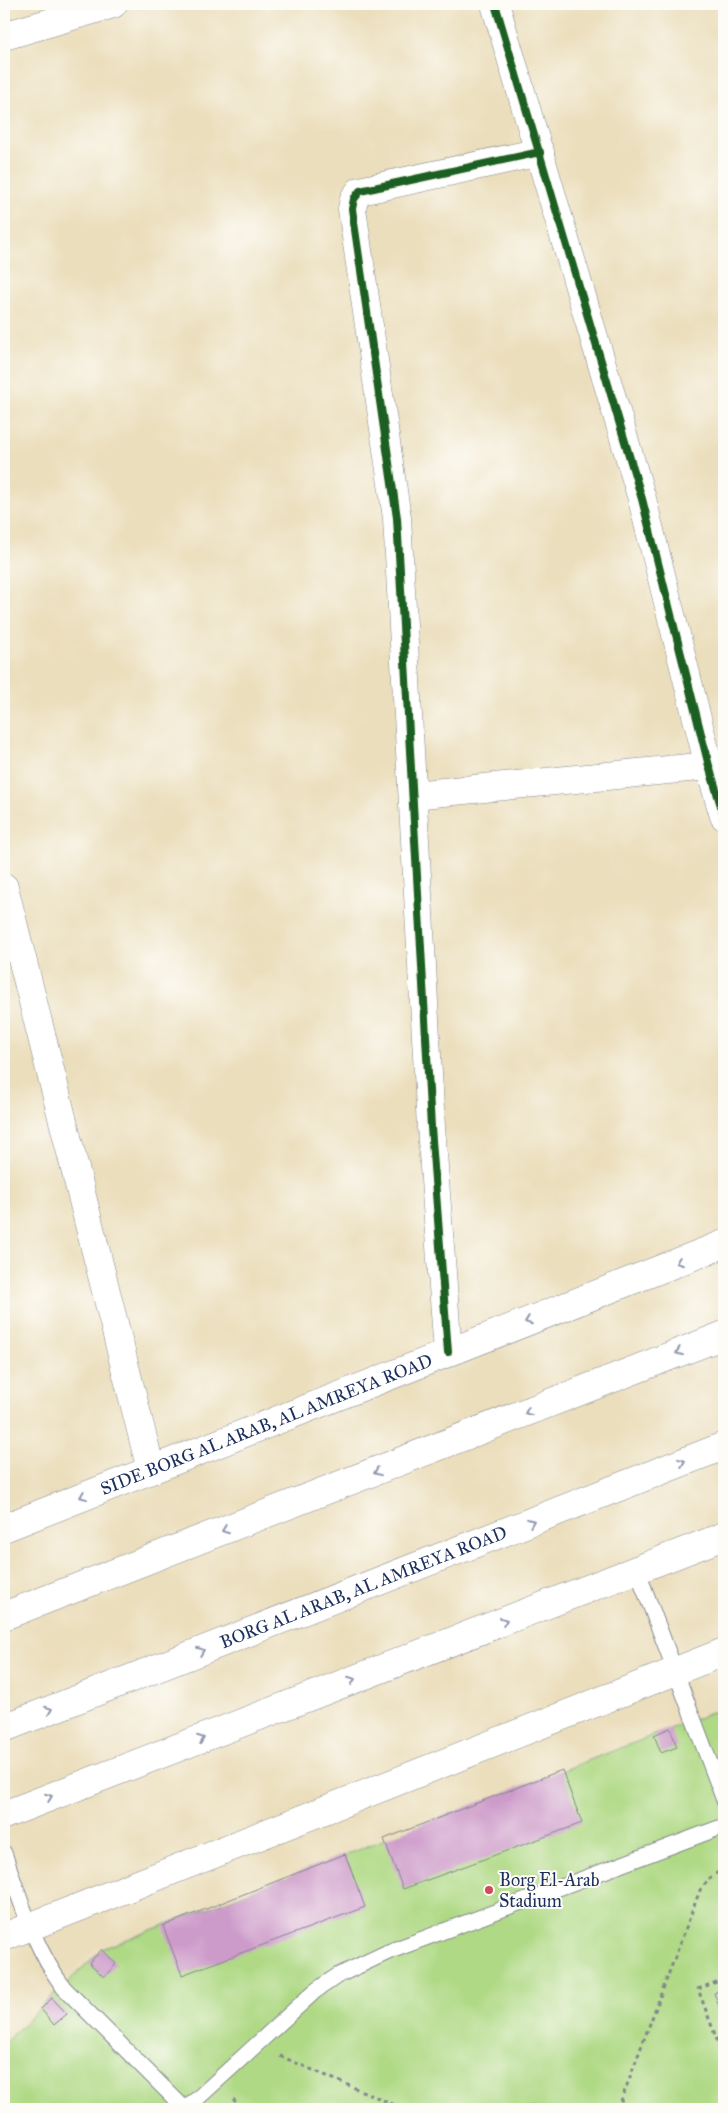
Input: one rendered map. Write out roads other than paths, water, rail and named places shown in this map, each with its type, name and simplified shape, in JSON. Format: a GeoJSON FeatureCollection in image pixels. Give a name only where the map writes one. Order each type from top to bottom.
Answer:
{"type":"FeatureCollection","features":[{"type":"Feature","properties":{"kind":"main road"},"geometry":{"type":"LineString","coordinates":[[4,36],[113,4]]}},
{"type":"Feature","properties":{"kind":"main road"},"geometry":{"type":"LineString","coordinates":[[495,4],[642,498],[709,766],[724,816]]}},
{"type":"Feature","properties":{"kind":"main road"},"geometry":{"type":"LineString","coordinates":[[448,1352],[431,1126],[397,518],[352,210],[354,198],[360,191],[540,152]]}},
{"type":"Feature","properties":{"kind":"main road"},"geometry":{"type":"LineString","coordinates":[[413,795],[709,766]]}},
{"type":"Feature","properties":{"kind":"main road"},"geometry":{"type":"LineString","coordinates":[[4,887],[10,933],[151,1470]]}},
{"type":"Feature","properties":{"kind":"main road","name":"SIDE BORG AL ARAB, AL AMREYA ROAD"},"geometry":{"type":"LineString","coordinates":[[4,1528],[724,1244]]}},
{"type":"Feature","properties":{"kind":"main road"},"geometry":{"type":"LineString","coordinates":[[4,1616],[724,1335]]}},
{"type":"Feature","properties":{"kind":"main road","name":"BORG AL ARAB, AL AMREYA ROAD"},"geometry":{"type":"LineString","coordinates":[[4,1728],[724,1446]]}},
{"type":"Feature","properties":{"kind":"main road"},"geometry":{"type":"LineString","coordinates":[[4,1815],[724,1536]]}},
{"type":"Feature","properties":{"kind":"main road"},"geometry":{"type":"LineString","coordinates":[[4,1937],[724,1652]]}},
{"type":"Feature","properties":{"kind":"lane"},"geometry":{"type":"LineString","coordinates":[[637,1570],[724,1800]]}},
{"type":"Feature","properties":{"kind":"lane"},"geometry":{"type":"LineString","coordinates":[[4,1853],[30,1926],[43,1956],[64,1988],[185,2109],[315,1991],[338,1976],[362,1964],[724,1826]]}},
{"type":"Feature","properties":{"kind":"place","name":"Borg El-Arab Stadium"},"geometry":{"type":"Point","coordinates":[489,1890]}}]}
